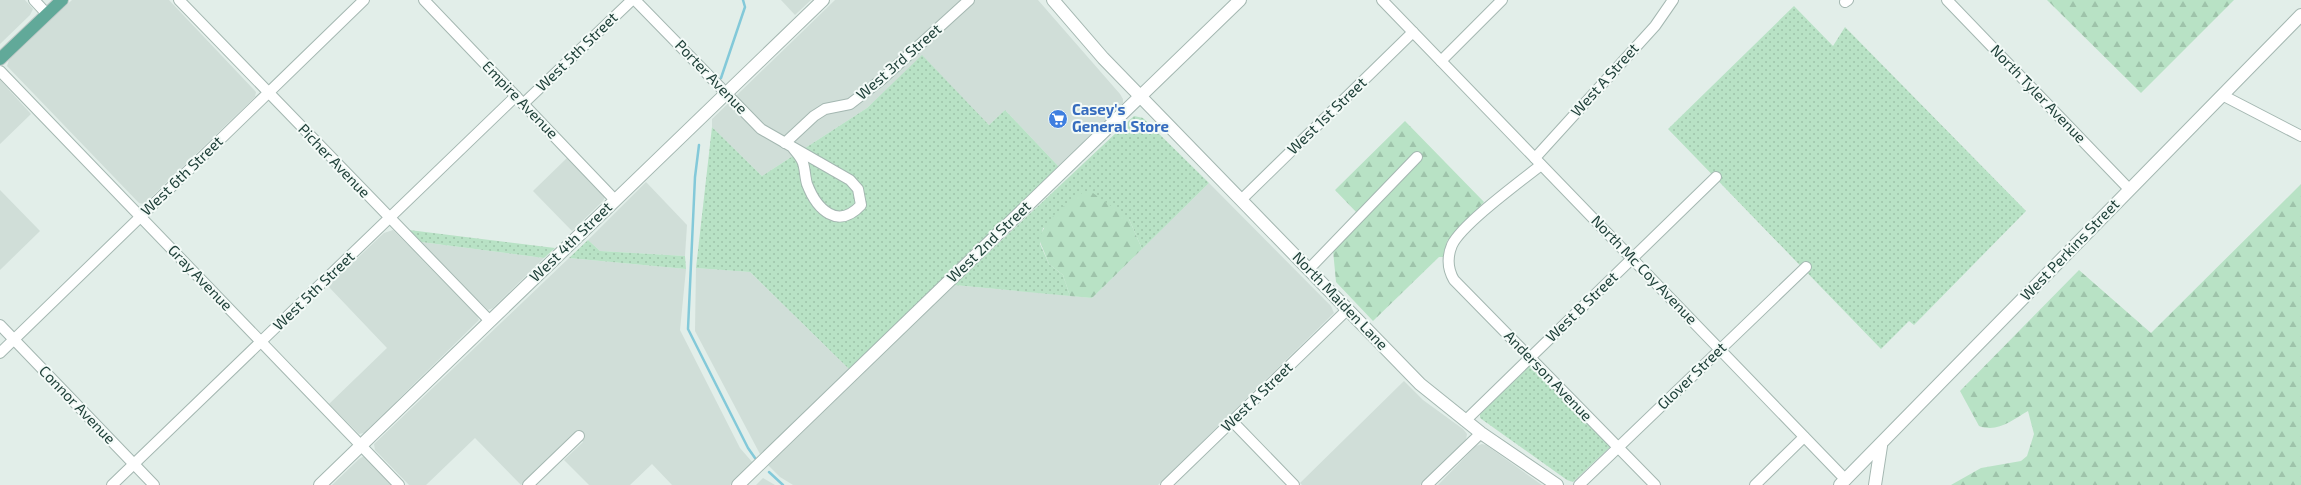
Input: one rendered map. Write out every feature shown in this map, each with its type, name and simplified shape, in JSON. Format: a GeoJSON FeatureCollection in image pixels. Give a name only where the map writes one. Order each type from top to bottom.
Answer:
{"type":"FeatureCollection","features":[{"type":"Feature","properties":{"kind":"main road"},"geometry":{"type":"LineString","coordinates":[[0,59],[62,0]]}},
{"type":"Feature","properties":{"kind":"street"},"geometry":{"type":"LineString","coordinates":[[34,0],[47,14]]}},
{"type":"Feature","properties":{"kind":"street","name":"Picher Avenue"},"geometry":{"type":"LineString","coordinates":[[179,0],[490,322]]}},
{"type":"Feature","properties":{"kind":"street","name":"West 6th Street"},"geometry":{"type":"LineString","coordinates":[[0,353],[364,0]]}},
{"type":"Feature","properties":{"kind":"street","name":"Empire Avenue"},"geometry":{"type":"LineString","coordinates":[[424,0],[615,200]]}},
{"type":"Feature","properties":{"kind":"street","name":"West 5th Street"},"geometry":{"type":"LineString","coordinates":[[523,104],[632,0]]}},
{"type":"Feature","properties":{"kind":"street","name":"Porter Avenue"},"geometry":{"type":"LineString","coordinates":[[635,0],[762,129],[850,180],[858,189],[861,205],[856,211],[840,217],[831,216],[823,209],[808,185],[803,163],[789,145]]}},
{"type":"Feature","properties":{"kind":"street","name":"West 4th Street"},"geometry":{"type":"LineString","coordinates":[[320,485],[823,0]]}},
{"type":"Feature","properties":{"kind":"street","name":"West 3rd Street"},"geometry":{"type":"LineString","coordinates":[[789,145],[814,116],[825,109],[850,104],[881,80],[969,0]]}},
{"type":"Feature","properties":{"kind":"street","name":"North Maiden Lane"},"geometry":{"type":"LineString","coordinates":[[1053,0],[1102,58],[1420,384],[1481,433],[1557,485]]}},
{"type":"Feature","properties":{"kind":"street","name":"West 2nd Street"},"geometry":{"type":"LineString","coordinates":[[738,485],[1240,0]]}},
{"type":"Feature","properties":{"kind":"street","name":"North Mc Coy Avenue"},"geometry":{"type":"LineString","coordinates":[[1382,0],[1720,349],[1804,437],[1843,482]]}},
{"type":"Feature","properties":{"kind":"street"},"geometry":{"type":"LineString","coordinates":[[1441,61],[1502,0]]}},
{"type":"Feature","properties":{"kind":"street","name":"West A Street"},"geometry":{"type":"LineString","coordinates":[[1448,264],[1452,245],[1458,237],[1476,218],[1538,161],[1655,26],[1672,0]]}},
{"type":"Feature","properties":{"kind":"street","name":"North Tyler Avenue"},"geometry":{"type":"LineString","coordinates":[[1947,0],[2129,188]]}},
{"type":"Feature","properties":{"kind":"street","name":"West Perkins Street"},"geometry":{"type":"LineString","coordinates":[[1843,482],[1881,446],[2129,188],[2301,15]]}},
{"type":"Feature","properties":{"kind":"street","name":"West 1st Street"},"geometry":{"type":"LineString","coordinates":[[1241,200],[1413,32]]}},
{"type":"Feature","properties":{"kind":"street","name":"Gray Avenue"},"geometry":{"type":"LineString","coordinates":[[0,71],[399,485]]}},
{"type":"Feature","properties":{"kind":"street"},"geometry":{"type":"LineString","coordinates":[[2222,95],[2301,136]]}},
{"type":"Feature","properties":{"kind":"street","name":"West 5th Street"},"geometry":{"type":"LineString","coordinates":[[112,485],[516,96]]}},
{"type":"Feature","properties":{"kind":"street"},"geometry":{"type":"LineString","coordinates":[[1309,269],[1416,157]]}},
{"type":"Feature","properties":{"kind":"street","name":"West B Street"},"geometry":{"type":"LineString","coordinates":[[1465,421],[1716,177]]}},
{"type":"Feature","properties":{"kind":"street","name":"Anderson Avenue"},"geometry":{"type":"LineString","coordinates":[[1448,264],[1454,280],[1655,485]]}},
{"type":"Feature","properties":{"kind":"street","name":"Glover Street"},"geometry":{"type":"LineString","coordinates":[[1579,485],[1806,267]]}},
{"type":"Feature","properties":{"kind":"street","name":"West A Street"},"geometry":{"type":"LineString","coordinates":[[1166,485],[1348,309]]}},
{"type":"Feature","properties":{"kind":"street","name":"Connor Avenue"},"geometry":{"type":"LineString","coordinates":[[0,325],[154,485]]}},
{"type":"Feature","properties":{"kind":"street"},"geometry":{"type":"LineString","coordinates":[[1232,421],[1294,485]]}},
{"type":"Feature","properties":{"kind":"street"},"geometry":{"type":"LineString","coordinates":[[1428,485],[1481,433]]}},
{"type":"Feature","properties":{"kind":"street"},"geometry":{"type":"LineString","coordinates":[[528,485],[579,436]]}},
{"type":"Feature","properties":{"kind":"street"},"geometry":{"type":"LineString","coordinates":[[1755,485],[1804,437]]}},
{"type":"Feature","properties":{"kind":"street"},"geometry":{"type":"LineString","coordinates":[[1875,485],[1881,446]]}},
{"type":"Feature","properties":{"kind":"shaded area"},"geometry":{"type":"Polygon","coordinates":[[[0,0],[25,0],[33,9],[30,15],[0,44],[0,0]]]}},
{"type":"Feature","properties":{"kind":"shaded area"},"geometry":{"type":"Polygon","coordinates":[[[72,0],[169,0],[256,92],[255,97],[144,204],[139,203],[7,66],[9,60],[72,0]]]}},
{"type":"Feature","properties":{"kind":"shaded area"},"geometry":{"type":"Polygon","coordinates":[[[781,0],[811,0],[795,15],[781,0]]]}},
{"type":"Feature","properties":{"kind":"shaded area"},"geometry":{"type":"Polygon","coordinates":[[[835,0],[1038,0],[1120,94],[1123,99],[1123,103],[1059,167],[1005,110],[989,125],[922,56],[867,108],[762,176],[712,127],[712,119],[835,0]]]}},
{"type":"Feature","properties":{"kind":"shaded area"},"geometry":{"type":"Polygon","coordinates":[[[0,80],[31,114],[0,144],[0,80]]]}},
{"type":"Feature","properties":{"kind":"shaded area"},"geometry":{"type":"Polygon","coordinates":[[[568,157],[605,197],[603,201],[572,231],[533,191],[568,157]]]}},
{"type":"Feature","properties":{"kind":"shaded area"},"geometry":{"type":"Polygon","coordinates":[[[646,182],[687,225],[685,256],[600,251],[588,240],[646,182]]]}},
{"type":"Feature","properties":{"kind":"shaded area"},"geometry":{"type":"Polygon","coordinates":[[[1209,183],[1331,306],[1334,313],[1158,485],[793,485],[780,477],[768,465],[954,285],[1092,298],[1209,183]]]}},
{"type":"Feature","properties":{"kind":"shaded area"},"geometry":{"type":"Polygon","coordinates":[[[0,190],[40,231],[0,270],[0,190]]]}},
{"type":"Feature","properties":{"kind":"shaded area"},"geometry":{"type":"Polygon","coordinates":[[[393,230],[477,316],[479,320],[364,433],[359,434],[329,404],[387,348],[328,286],[384,233],[393,230]]]}},
{"type":"Feature","properties":{"kind":"shaded area"},"geometry":{"type":"Polygon","coordinates":[[[421,242],[544,258],[493,308],[488,310],[421,242]]]}},
{"type":"Feature","properties":{"kind":"shaded area"},"geometry":{"type":"Polygon","coordinates":[[[569,258],[686,269],[680,330],[740,448],[753,463],[730,485],[672,485],[652,464],[630,485],[589,485],[564,460],[583,442],[576,433],[521,485],[475,438],[426,485],[409,485],[375,450],[374,444],[569,258]]]}},
{"type":"Feature","properties":{"kind":"shaded area"},"geometry":{"type":"Polygon","coordinates":[[[696,268],[750,272],[850,370],[761,456],[695,331],[696,268]]]}},
{"type":"Feature","properties":{"kind":"shaded area"},"geometry":{"type":"Polygon","coordinates":[[[1404,381],[1423,400],[1463,429],[1467,434],[1466,440],[1420,485],[1302,485],[1300,483],[1404,381]]]}},
{"type":"Feature","properties":{"kind":"shaded area"},"geometry":{"type":"Polygon","coordinates":[[[1482,444],[1486,445],[1542,485],[1438,485],[1476,446],[1482,444]]]}},
{"type":"Feature","properties":{"kind":"shaded area"},"geometry":{"type":"Polygon","coordinates":[[[364,456],[392,485],[332,485],[359,459],[364,456]]]}},
{"type":"Feature","properties":{"kind":"shaded area"},"geometry":{"type":"Polygon","coordinates":[[[763,478],[775,485],[756,485],[763,478]]]}},
{"type":"Feature","properties":{"kind":"green space"},"geometry":{"type":"Polygon","coordinates":[[[2047,0],[2234,0],[2141,93],[2047,0]]]}},
{"type":"Feature","properties":{"kind":"green space"},"geometry":{"type":"Polygon","coordinates":[[[1794,6],[1833,46],[1845,27],[2026,211],[1914,325],[1909,321],[1881,349],[1668,129],[1794,6]]]}},
{"type":"Feature","properties":{"kind":"green space"},"geometry":{"type":"Polygon","coordinates":[[[922,55],[989,125],[1005,110],[1059,167],[850,370],[750,272],[696,268],[712,127],[762,176],[867,108],[922,55]]]}},
{"type":"Feature","properties":{"kind":"green space"},"geometry":{"type":"Polygon","coordinates":[[[1134,116],[1143,118],[1209,183],[1142,249],[1129,219],[1043,228],[1040,244],[1049,264],[1063,275],[1070,296],[954,285],[1134,116]]]}},
{"type":"Feature","properties":{"kind":"green space"},"geometry":{"type":"Polygon","coordinates":[[[1405,121],[1484,202],[1447,241],[1444,257],[1439,257],[1373,321],[1336,282],[1333,250],[1358,214],[1335,190],[1405,121]]]}},
{"type":"Feature","properties":{"kind":"green space"},"geometry":{"type":"Polygon","coordinates":[[[2301,184],[2301,485],[1951,485],[1981,468],[2021,461],[2027,456],[2034,434],[2028,411],[1999,427],[1986,428],[1979,426],[1960,391],[2079,270],[2151,333],[2301,184]]]}},
{"type":"Feature","properties":{"kind":"green space"},"geometry":{"type":"Polygon","coordinates":[[[1085,191],[1093,193],[1129,219],[1142,249],[1092,298],[1070,296],[1063,275],[1049,264],[1039,239],[1042,231],[1052,218],[1064,206],[1085,191]]]}},
{"type":"Feature","properties":{"kind":"green space"},"geometry":{"type":"Polygon","coordinates":[[[409,230],[555,248],[544,258],[421,242],[409,230]]]}},
{"type":"Feature","properties":{"kind":"green space"},"geometry":{"type":"Polygon","coordinates":[[[588,240],[600,251],[685,256],[686,269],[569,258],[588,240]]]}},
{"type":"Feature","properties":{"kind":"green space"},"geometry":{"type":"Polygon","coordinates":[[[1530,365],[1612,445],[1573,482],[1567,480],[1480,418],[1480,414],[1530,365]]]}},
{"type":"Feature","properties":{"kind":"waterway"},"geometry":{"type":"LineString","coordinates":[[721,78],[745,7],[743,0]]}},
{"type":"Feature","properties":{"kind":"waterway"},"geometry":{"type":"LineString","coordinates":[[699,145],[695,177],[688,329],[748,448],[755,458]]}},
{"type":"Feature","properties":{"kind":"waterway"},"geometry":{"type":"LineString","coordinates":[[769,472],[783,485]]}},
{"type":"Feature","properties":{"kind":"place","name":"Casey's General Store"},"geometry":{"type":"Point","coordinates":[1058,119]}}]}
